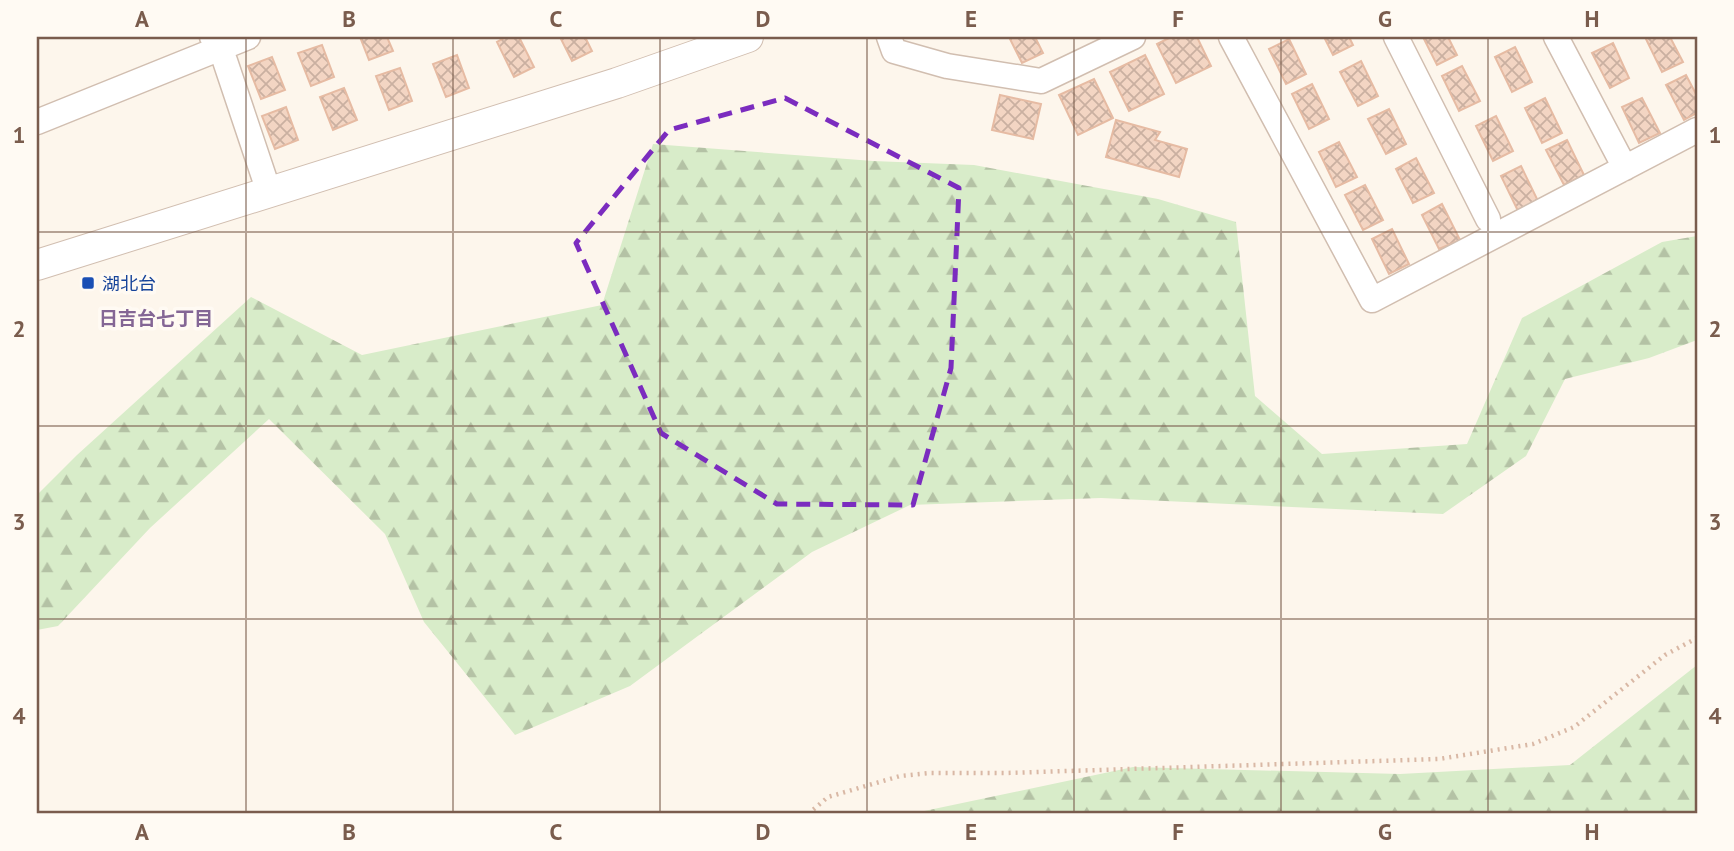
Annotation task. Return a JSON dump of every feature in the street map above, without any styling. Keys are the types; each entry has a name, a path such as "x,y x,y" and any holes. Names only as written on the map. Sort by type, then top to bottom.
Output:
{"street":[{"path":"37,122 216,41 248,37"},
{"path":"37,265 617,83 748,37"},
{"path":"889,37 894,51 947,66 1041,81 1133,37"},
{"path":"1231,37 1372,300 1697,130"},
{"path":"1396,37 1488,219"},
{"path":"1556,37 1625,168"},
{"path":"216,41 269,192"}],"path":[{"path":"808,814 828,797 900,776 930,773 1439,759 1533,744 1574,727 1665,655 1697,638"}],"highlighted area":[{"path":"785,98 959,188 951,368 913,505 777,504 661,433 576,243 669,130"}],"green space":[{"path":"653,144 873,161 974,165 1158,199 1236,222 1255,396 1322,454 1467,444 1522,318 1662,242 1697,236 1697,340 1649,358 1565,379 1526,456 1443,514 1101,498 910,505 812,552 630,686 515,735 424,622 385,534 269,419 150,528 58,626 37,630 37,495 77,455 251,297 362,355 602,305"},
{"path":"1697,665 1697,814 910,814 1133,767 1400,774 1570,765"}],"building":[{"path":"360,37 387,37 393,51 369,60"},
{"path":"506,37 519,37 534,67 514,77 497,42"},
{"path":"560,37 585,37 592,51 572,61"},
{"path":"1009,37 1035,37 1043,53 1022,63"},
{"path":"1171,37 1197,37 1211,66 1176,83 1157,44"},
{"path":"1324,37 1349,37 1353,45 1333,55"},
{"path":"1423,37 1448,37 1457,55 1437,65"},
{"path":"1645,37 1670,37 1683,62 1662,72"},
{"path":"1289,39 1306,74 1286,84 1269,49"},
{"path":"1613,43 1629,78 1610,88 1592,53"},
{"path":"322,45 334,77 311,86 298,53"},
{"path":"1515,47 1532,82 1512,92 1495,57"},
{"path":"457,55 469,88 446,97 433,64"},
{"path":"1145,55 1164,94 1129,111 1110,72"},
{"path":"272,57 285,90 261,99 248,66"},
{"path":"1361,61 1378,96 1358,106 1340,72"},
{"path":"1462,66 1480,101 1459,111 1442,76"},
{"path":"400,68 412,101 389,110 376,76"},
{"path":"1686,75 1697,96 1697,113 1684,120 1666,85"},
{"path":"1094,79 1113,118 1078,135 1059,95"},
{"path":"1312,84 1329,119 1309,129 1292,94"},
{"path":"344,88 357,120 333,130 320,97"},
{"path":"1000,95 1041,104 1033,139 992,130"},
{"path":"1545,98 1562,133 1542,143 1525,108"},
{"path":"1642,98 1660,133 1639,143 1622,107"},
{"path":"286,107 298,140 275,149 262,116"},
{"path":"1389,109 1406,144 1386,154 1368,119"},
{"path":"1496,116 1513,151 1493,161 1476,126"},
{"path":"1116,120 1160,132 1155,140 1187,149 1179,177 1106,157"},
{"path":"1567,140 1584,175 1564,185 1546,150"},
{"path":"1339,142 1357,177 1336,187 1319,152"},
{"path":"1416,158 1434,193 1413,203 1396,169"},
{"path":"1521,166 1538,201 1518,211 1501,176"},
{"path":"1365,185 1383,220 1363,230 1345,195"},
{"path":"1442,204 1460,240 1439,249 1422,215"},
{"path":"1392,229 1409,264 1389,274 1372,239"}],"place":[{"name":"湖北台","path":"88,283"}],"district":[{"name":"日吉台七丁目","path":"156,318"}]}
